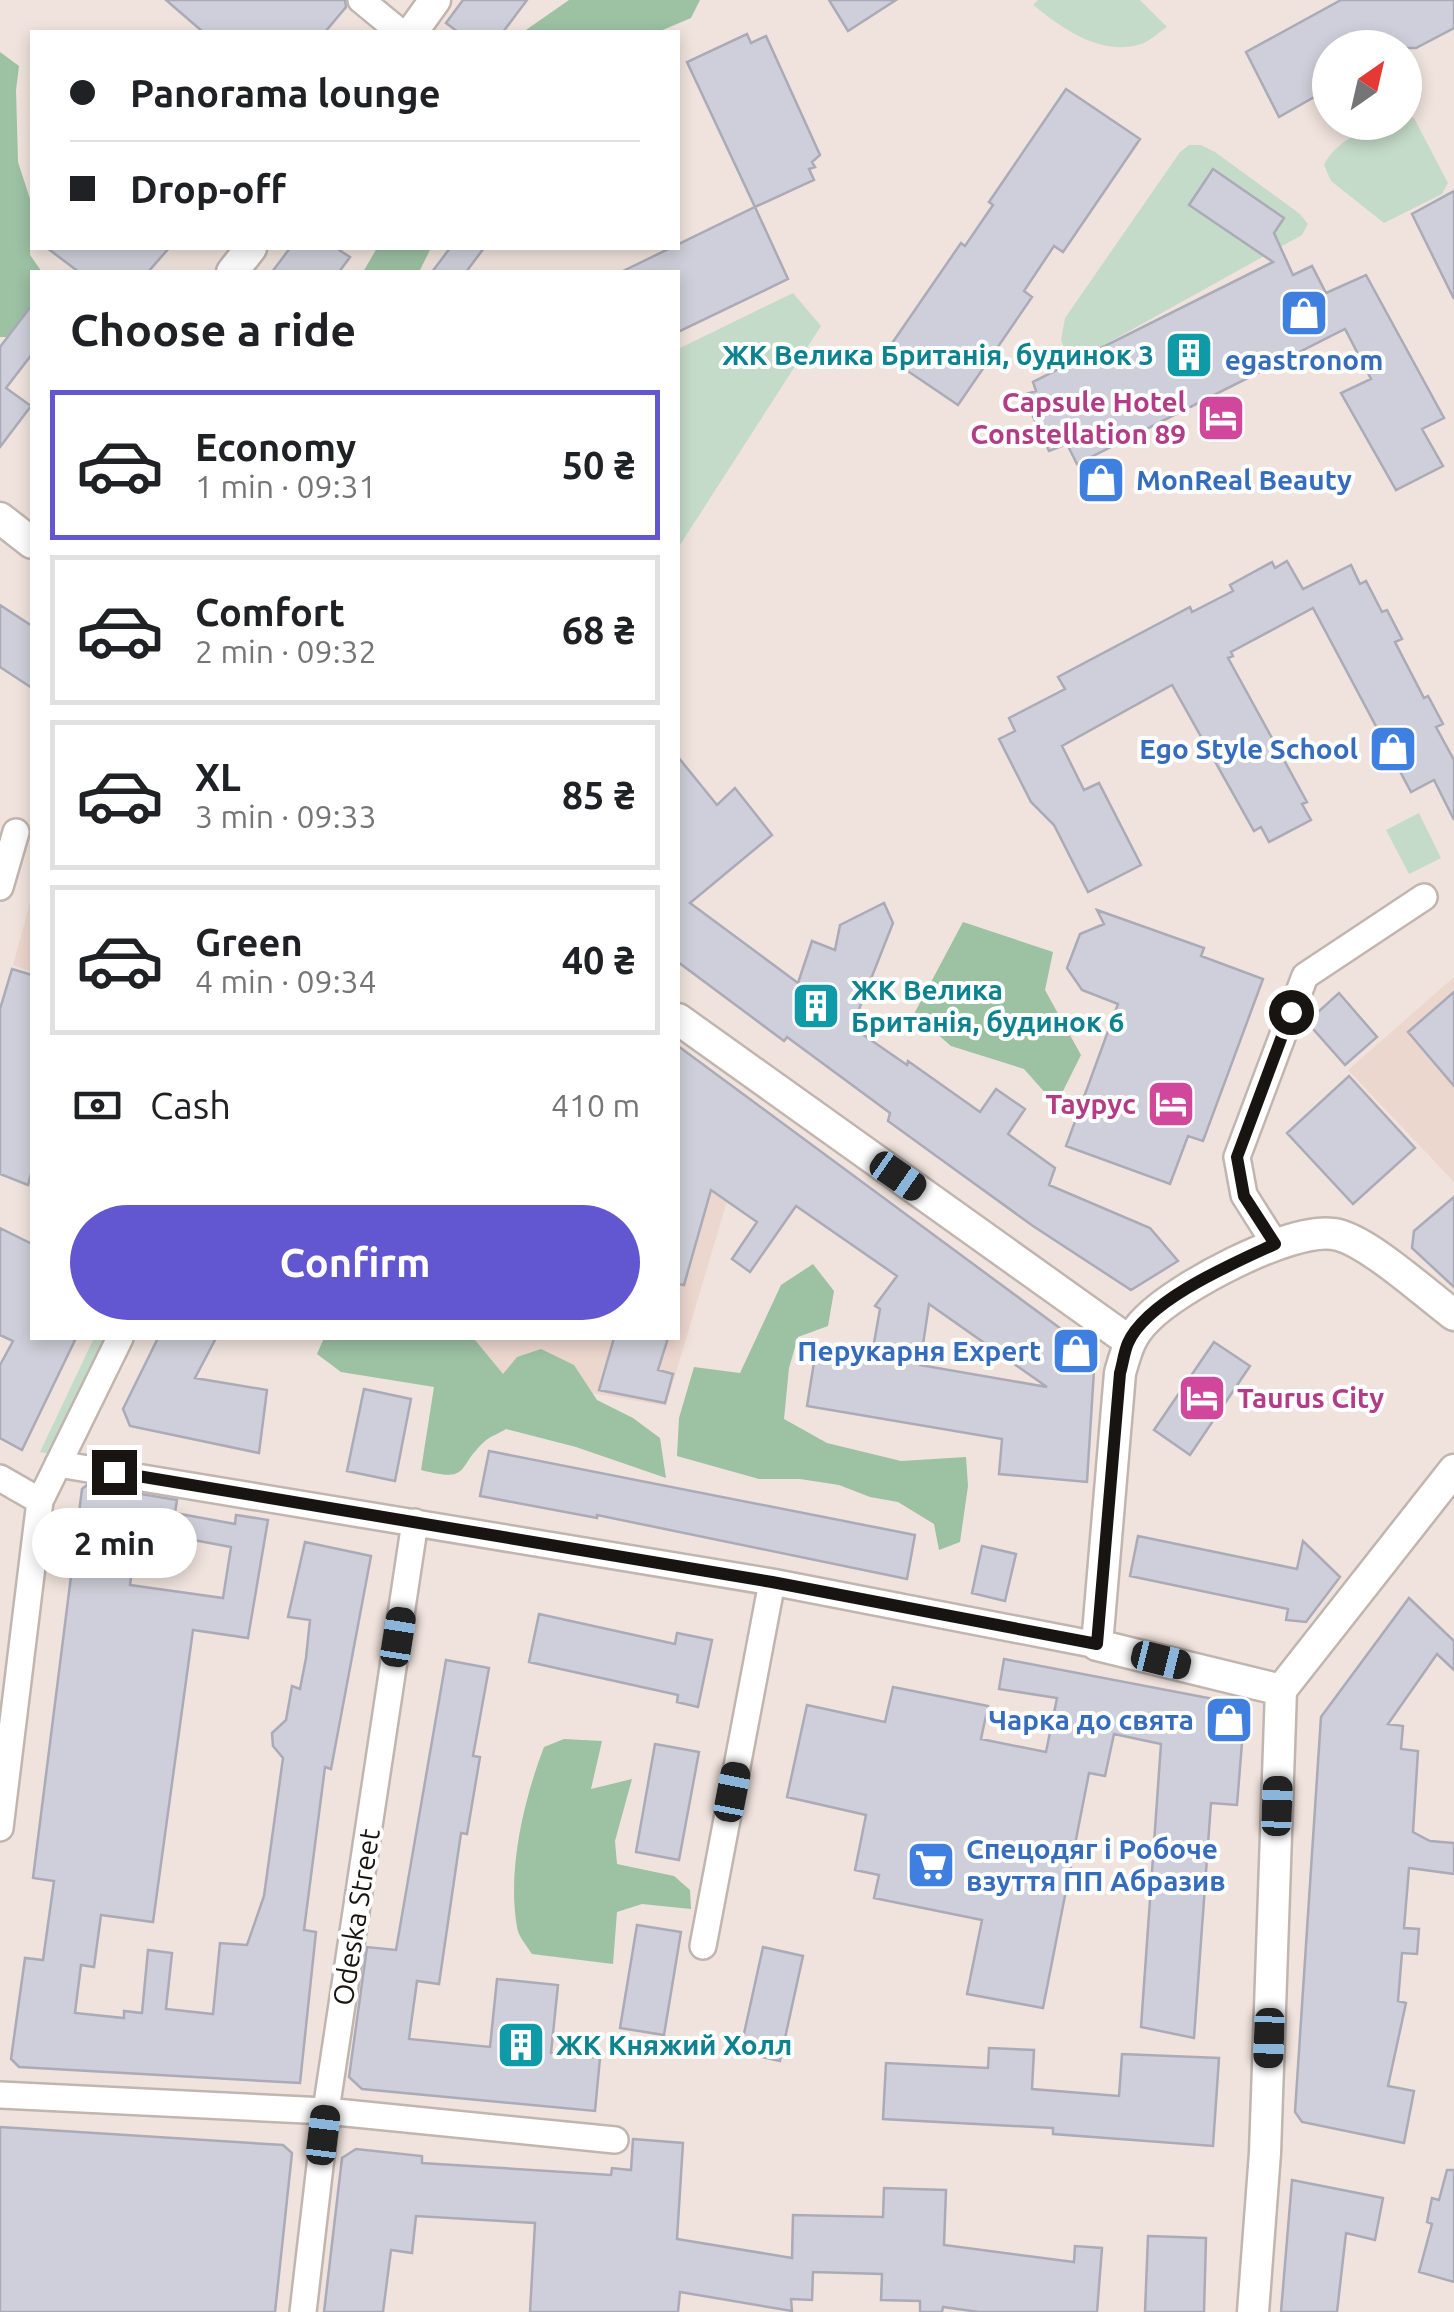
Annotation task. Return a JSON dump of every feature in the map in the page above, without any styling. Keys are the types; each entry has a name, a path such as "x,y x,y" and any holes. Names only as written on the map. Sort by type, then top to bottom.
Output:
{"street":[{"path":"361,0 398,30"},
{"path":"413,30 435,0"},
{"path":"234,270 249,250"},
{"path":"0,518 30,540"},
{"path":"0,888 16,832"},
{"path":"1275,1244 1244,1196 1237,1157 1305,976 1424,897"},
{"path":"680,1020 1129,1340"},
{"path":"1097,1644 1120,1373 1129,1340 1147,1318 1174,1297 1275,1244 1301,1236 1334,1234 1358,1242 1454,1316"},
{"path":"0,1828 40,1500 119,1340"},
{"path":"58,1464 772,1582 1097,1644 1281,1690"},
{"path":"1253,2312 1265,2153 1281,1690 1454,1470"},
{"path":"0,1478 40,1500"},
{"name":"Odeska Street","path":"303,2312 326,2110 415,1522"},
{"path":"703,1946 772,1582"},
{"path":"0,2094 326,2110 614,2140"}],"shaded area":[{"path":"30,902 30,971 13,965"},
{"path":"1454,977 1454,1182 1348,1070"},
{"path":"680,1047 756,1104 666,1406 395,1359 400,1340 680,1340"}],"green space":[{"path":"569,0 700,0 691,18 663,30 526,30"},
{"path":"1038,0 1140,0 1167,27 1141,44 1111,47 1069,31 1033,5"},
{"path":"0,52 19,66 18,162 30,199 30,255 41,270 30,270 30,308 10,337 0,337"},
{"path":"1422,133 1448,183 1442,194 1384,223 1331,181 1324,165 1348,140 1422,140"},
{"path":"1189,145 1201,145 1215,152 1300,214 1308,224 1302,235 1077,357 1065,350 1061,340 1065,318 1180,152"},
{"path":"376,250 430,250 420,270 364,270"},
{"path":"793,293 821,326 680,545 680,348"},
{"path":"1419,813 1441,858 1409,874 1386,830"},
{"path":"963,922 1053,952 1045,990 1081,1055 1056,1105 1024,1069 951,1046 914,1014"},
{"path":"813,1264 834,1291 828,1326 798,1337 789,1368 784,1419 827,1443 901,1461 966,1457 968,1486 960,1542 939,1550 934,1524 898,1502 839,1485 800,1479 759,1479 677,1456 679,1418 694,1367 740,1373 781,1285"},
{"path":"93,1340 112,1340 56,1455 40,1452"},
{"path":"323,1340 475,1340 503,1374 517,1357 541,1349 574,1365 597,1400 633,1418 660,1438 666,1478 576,1447 506,1429 485,1441 456,1474 421,1470 434,1387 341,1372 317,1354"},
{"path":"564,1739 602,1741 591,1789 632,1779 615,1841 617,1864 674,1876 690,1890 691,1909 642,1904 617,1912 613,1964 532,1954 518,1930 514,1882 524,1812 544,1747"}],"building":[{"path":"166,0 345,0 346,7 327,30 201,30"},
{"path":"463,0 527,0 504,30 455,30 446,23"},
{"path":"829,0 896,0 848,31"},
{"path":"1341,0 1454,0 1454,28 1422,45 1422,30 1312,30 1312,98 1279,117 1246,52"},
{"path":"747,34 751,43 766,36 820,155 812,162 815,167 809,169 814,180 755,207 687,62"},
{"path":"1066,89 1140,139 1063,252 1054,246 1024,291 1032,297 958,405 884,355 961,243 965,246 993,205 989,202"},
{"name":"ЖК Велика Британія, будинок 3","path":"1213,169 1284,218 1274,233 1293,275 1312,266 1326,293 1366,275 1444,418 1422,429 1443,466 1396,490 1341,393 1371,379 1345,329 1077,464 1067,444 1049,451 1023,395 1036,391 1033,382 1273,262 1189,205"},
{"path":"1454,191 1454,299 1412,214"},
{"path":"755,207 788,279 680,331 680,270 625,270 666,250 680,250 680,243"},
{"path":"50,250 167,250 150,270 76,270"},
{"path":"288,250 339,250 350,257 340,270 274,270"},
{"path":"448,250 482,250 468,270 434,270"},
{"path":"30,308 30,357 6,388 30,407 0,447 0,347"},
{"path":"1287,561 1303,589 1351,565 1360,584 1366,581 1382,612 1387,610 1402,639 1395,642 1424,698 1428,696 1443,724 1436,727 1454,760 1454,820 1434,780 1411,792 1313,608 1231,652 1233,656 1228,658 1307,802 1302,804 1311,820 1269,842 1261,827 1254,831 1172,685 1062,746 1084,790 1099,783 1141,865 1088,892 1054,825 1031,802 999,739 1015,731 1009,718 1065,689 1058,677 1190,607 1192,612 1233,591 1230,585 1272,562 1275,568"},
{"path":"0,605 30,625 30,687 0,667"},
{"path":"680,759 717,805 735,788 772,835 690,903 798,983 812,941 835,950 840,925 884,903 893,923 852,1027 980,1112 996,1089 1025,1109 1008,1134 1055,1168 1049,1185 1150,1228 1178,1261 1131,1290 1033,1226 888,1121 890,1113 787,1037 784,1041 680,963"},
{"path":"1097,910 1204,948 1201,956 1263,979 1203,1141 1188,1136 1170,1184 1066,1146 1118,1004 1082,990 1067,968 1080,934 1104,924"},
{"path":"12,969 30,974 28,1185 0,1174 0,1009"},
{"path":"1454,992 1454,1086 1408,1032"},
{"path":"1339,993 1377,1037 1345,1065 1307,1022"},
{"path":"680,1047 1095,1354 1087,1482 999,1474 1002,1439 807,1406 816,1350 871,1360 880,1309 875,1306 897,1276 796,1206 750,1272 732,1259 757,1222 711,1190 684,1285 680,1284","holes":["929,1304 1047,1387 920,1365"]},
{"path":"1349,1076 1415,1148 1353,1204 1287,1133"},
{"path":"1454,1197 1454,1287 1412,1248 1414,1231"},
{"path":"0,1228 30,1243 30,1340 75,1340 22,1450 0,1438 0,1365 13,1341 0,1335"},
{"path":"157,1340 215,1340 195,1378 267,1390 259,1453 130,1426 123,1409"},
{"path":"613,1340 667,1340 658,1370 673,1374 665,1403 599,1390"},
{"name":"Taurus City","path":"1214,1342 1250,1366 1190,1455 1154,1430"},
{"path":"364,1389 411,1399 395,1481 347,1471"},
{"path":"489,1451 915,1535 907,1579 597,1515 480,1496"},
{"path":"87,1485 177,1500 175,1513 235,1524 236,1515 268,1520 248,1638 193,1630 153,1922 101,1915 94,1967 81,1965 75,2013 124,2018 124,2011 142,2013 148,1950 172,1953 166,2009 213,2014 220,1943 247,1945 264,1896 283,1758 273,1746 272,1733 286,1720 292,1686 300,1689 306,1658 310,1620 288,1617 305,1542 371,1556 331,1769 325,1767 304,1930 316,1932 300,2083 19,2067 11,2059 25,1958 43,1960 54,1881 33,1878 82,1489","holes":["172,1536 231,1547 223,1598 130,1585 136,1541 170,1546"]},
{"path":"1138,1536 1297,1569 1303,1541 1340,1577 1306,1622 1286,1620 1288,1609 1130,1576"},
{"path":"982,1546 1016,1554 1005,1601 972,1593"},
{"path":"1409,1598 1454,1641 1454,1670 1437,1654 1388,1724 1403,1726 1401,1749 1418,1751 1413,1832 1430,1841 1454,1843 1454,1874 1409,1868 1404,1928 1419,1929 1417,1954 1402,1953 1398,2001 1406,2003 1388,2086 1414,2091 1404,2143 1302,2122 1295,2112 1321,1717"},
{"path":"539,1614 675,1644 677,1633 712,1640 698,1707 677,1702 678,1695 529,1662"},
{"path":"1004,1659 1245,1705 1237,1805 1211,1803 1194,2038 1141,2027 1161,1744 1114,1734 1105,1776 1089,1773 1043,2008 967,1994 982,1920 874,1898 879,1875 855,1870 866,1815 787,1797 807,1705 885,1722 893,1687 988,1706 981,1739 1046,1752 1057,1698 999,1689"},
{"path":"446,1660 489,1668 473,1756 480,1757 467,1834 461,1833 439,1984 417,1981 409,2039 490,2047 497,1979 558,1985 551,2053 600,2058 595,2111 362,2089 349,2077 367,1947 396,1950"},
{"path":"655,1744 699,1752 679,1860 636,1852"},
{"path":"637,1925 681,1932 664,2035 620,2028"},
{"path":"763,1947 803,1956 780,2061 740,2052"},
{"path":"989,2048 1034,2050 1032,2089 1119,2096 1122,2054 1219,2058 1213,2146 1053,2134 1053,2128 883,2119 886,2063 988,2068"},
{"path":"0,2127 283,2145 292,2153 275,2312 0,2312"},
{"path":"633,2139 683,2143 677,2239 792,2258 793,2215 883,2217 884,2188 946,2190 944,2245 1074,2262 1075,2246 1102,2248 1097,2312 979,2312 943,2307 942,2312 920,2312 920,2301 881,2300 882,2274 813,2272 812,2300 791,2299 792,2311 680,2292 678,2312 530,2312 535,2223 416,2216 412,2253 391,2250 383,2312 324,2312 342,2158 356,2149 422,2156 422,2163 611,2175 612,2168 631,2170"},
{"path":"1447,2170 1454,2170 1454,2282 1419,2272 1432,2224 1427,2222 1432,2198 1439,2200"},
{"path":"1292,2180 1383,2198 1375,2240 1346,2233 1337,2312 1281,2312"},
{"path":"1148,2236 1206,2238 1204,2312 1145,2312"}],"place":[{"name":"egastronom","path":"1304,313"},
{"name":"ЖК Велика Британія, будинок 3","path":"1189,355"},
{"name":"Capsule Hotel Constellation 89","path":"1221,418"},
{"name":"MonReal Beauty","path":"1101,480"},
{"name":"Ego Style School","path":"1393,749"},
{"name":"ЖК Велика Британія, будинок 6","path":"816,1006"},
{"name":"Таурус","path":"1171,1104"},
{"name":"Перукарня Expert","path":"1076,1351"},
{"name":"Taurus City","path":"1202,1398"},
{"name":"Чарка до свята","path":"1229,1720"},
{"name":"Спецодяг і Робоче взуття ПП Абразив","path":"931,1865"},
{"name":"ЖК Княжий Холл","path":"521,2045"}],"route":[{"path":"114,1472 772,1582 1097,1644 1120,1373 1129,1340 1147,1318 1174,1297 1275,1244 1244,1196 1237,1157 1291,1012"}]}
